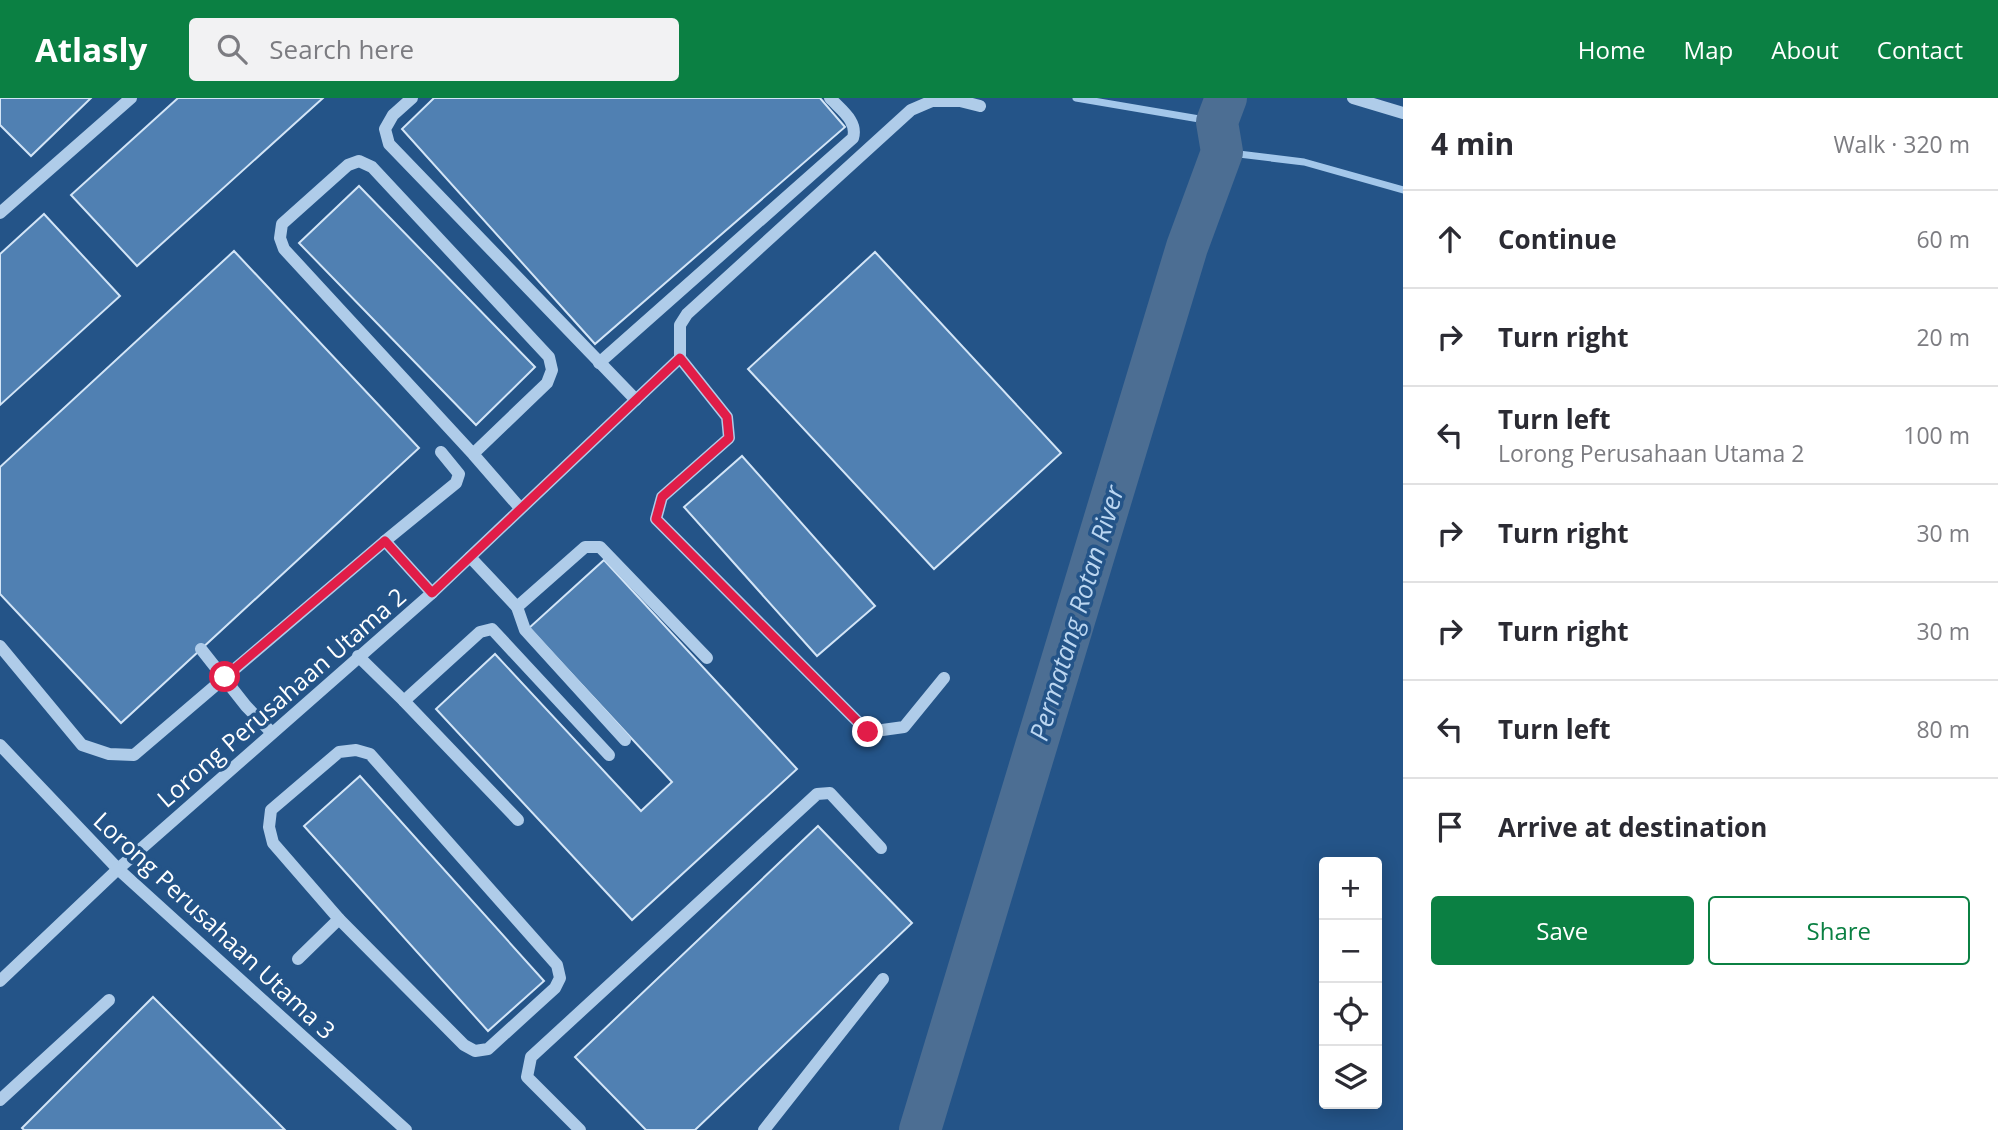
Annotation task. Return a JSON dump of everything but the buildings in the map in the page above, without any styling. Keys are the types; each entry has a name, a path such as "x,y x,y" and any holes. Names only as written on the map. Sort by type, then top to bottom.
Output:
{"street":[{"path":"0,213 131,98"},
{"path":"412,98 393,115 385,129 389,144 636,400"},
{"path":"599,363 853,138 853,122 830,98"},
{"path":"1353,98 1403,113"},
{"path":"944,678 904,727 868,732 656,519 662,497 729,438 727,417 680,358 680,325 687,314 911,110 932,101 980,106"},
{"path":"473,454 547,383 552,370 549,358 372,167 359,161 348,165 282,223 281,238 284,249 520,508"},
{"name":"Lorong Perusahaan Utama 2","path":"0,981 118,869 432,593 680,358"},
{"path":"0,646 82,745 109,754 134,755 456,483 459,474 441,452"},
{"path":"385,541 432,593"},
{"path":"517,607 584,547 600,547 707,658"},
{"path":"470,557 517,607 525,630 625,740"},
{"path":"404,702 480,632 492,629 609,755"},
{"path":"201,649 246,706 272,733"},
{"path":"358,656 518,820"},
{"name":"Lorong Perusahaan Utama 3","path":"0,745 118,869 406,1130"},
{"path":"356,750 370,754 379,764 557,965 560,978 555,988 488,1049 475,1051 464,1045 340,919 273,843 269,828 271,810 340,752 356,750"},
{"path":"580,1130 527,1077 531,1057 817,794 830,793 881,848"},
{"path":"298,959 340,919"},
{"path":"764,1130 883,979"},
{"path":"0,1100 109,1000"}],"waterway":[{"path":"1076,98 1217,122"},
{"name":"Permatang Rotan River","path":"920,1130 1187,247 1222,152 1217,122 1226,98"},
{"path":"1222,152 1304,162 1403,190"}],"route":[{"path":"225,677 385,541 432,593 680,358 727,417 729,438 662,497 656,519 868,732"}]}
